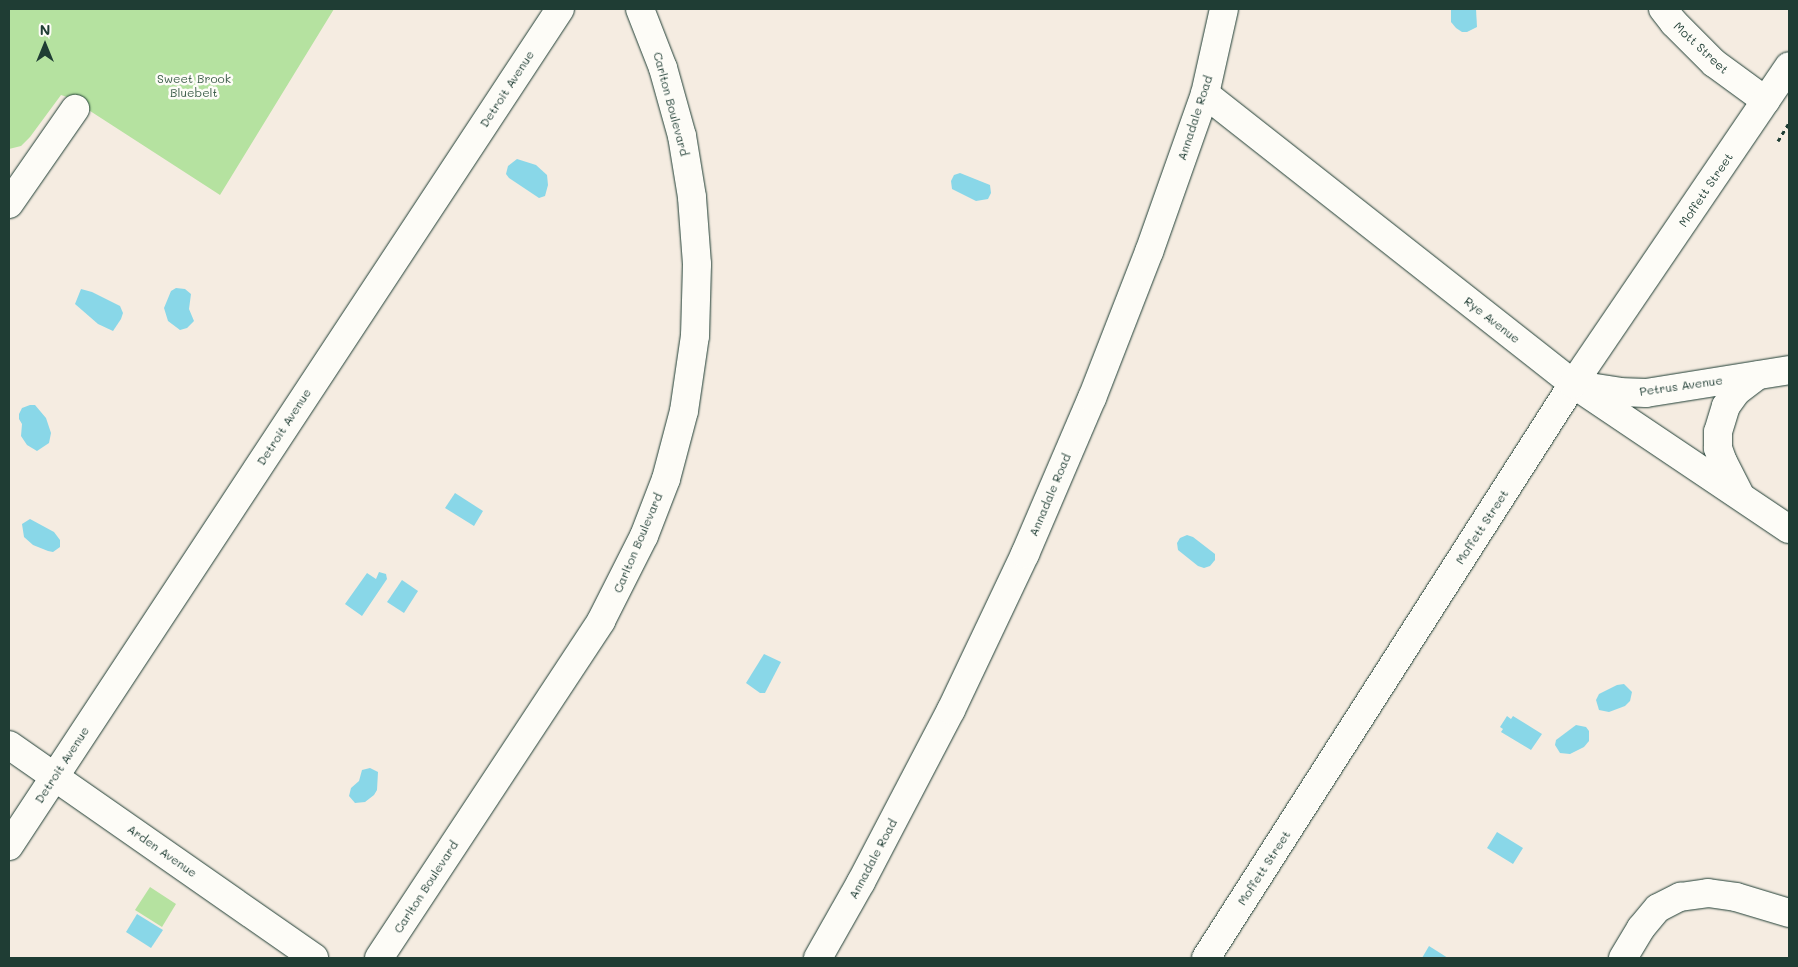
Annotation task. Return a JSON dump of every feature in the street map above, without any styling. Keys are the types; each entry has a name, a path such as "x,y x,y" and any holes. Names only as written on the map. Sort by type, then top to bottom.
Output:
{"street":[{"name":"Detroit Avenue","path":"9,846 560,9"},
{"name":"Carlton Boulevard","path":"379,958 601,622 617,594 644,536 666,479 684,411 695,336 697,264 692,197 682,136 663,68 640,9"},
{"name":"Annadale Road","path":"818,958 861,882 951,710 1025,554 1092,398 1131,298 1205,94 1224,9"},
{"name":"Mott Street","path":"1663,9 1674,23 1714,63 1766,101"},
{"name":"Moffett Street","path":"1206,958 1573,384 1789,66"},
{"name":"Rye Avenue","path":"1205,94 1573,384 1789,529"},
{"path":"9,204 74,109"},
{"name":"Petrus Avenue","path":"1573,384 1619,392 1646,393 1789,370"},
{"path":"1742,498 1723,462 1718,448 1718,432 1726,406 1737,391 1758,375"},
{"name":"Arden Avenue","path":"9,745 314,958"},
{"path":"1623,958 1641,928 1658,908 1680,897 1708,893 1736,897 1789,913"}],"path":[{"path":"1778,141 1789,123"}],"green space":[{"name":"Sweet Brook Bluebelt","path":"9,9 334,9 220,195 70,98 61,95 30,137 21,146 9,149"},
{"path":"150,887 176,904 162,927 135,910"}],"water":[{"path":"1451,9 1476,9 1477,27 1467,32 1462,32 1456,28 1451,22"},
{"path":"517,159 536,165 547,175 548,185 545,196 539,198 509,178 506,174 508,166"},
{"path":"960,173 990,185 991,193 988,199 976,201 952,189 951,181 954,175"},
{"path":"176,288 185,289 191,294 189,309 194,321 187,328 180,330 168,321 164,308 171,291"},
{"path":"81,289 92,292 120,306 123,313 113,331 98,324 75,304"},
{"path":"35,405 46,418 51,433 49,443 37,451 27,445 21,436 22,424 19,414 22,408"},
{"path":"455,493 483,511 474,526 445,508"},
{"path":"30,519 54,532 60,540 60,547 53,552 48,551 33,545 24,537 22,524"},
{"path":"1187,535 1193,537 1215,554 1215,560 1210,566 1204,568 1198,566 1178,550 1177,543 1180,538"},
{"path":"379,572 386,574 387,579 362,616 345,604 367,573 376,579"},
{"path":"402,580 418,591 404,613 387,602"},
{"path":"764,654 781,662 765,693 760,693 746,683"},
{"path":"1624,684 1632,692 1630,701 1625,706 1609,712 1599,710 1596,700 1599,694 1617,685"},
{"path":"1507,716 1511,719 1513,716 1542,734 1531,750 1501,732 1503,729 1500,727"},
{"path":"1576,725 1586,727 1589,731 1589,741 1584,747 1570,754 1560,753 1555,745 1556,740"},
{"path":"370,768 378,772 377,790 365,802 355,803 349,796 351,788 359,781 362,770"},
{"path":"1497,832 1523,848 1513,864 1487,848"},
{"path":"137,914 163,930 151,948 126,932"},
{"path":"1429,946 1448,958 1422,958"}]}
